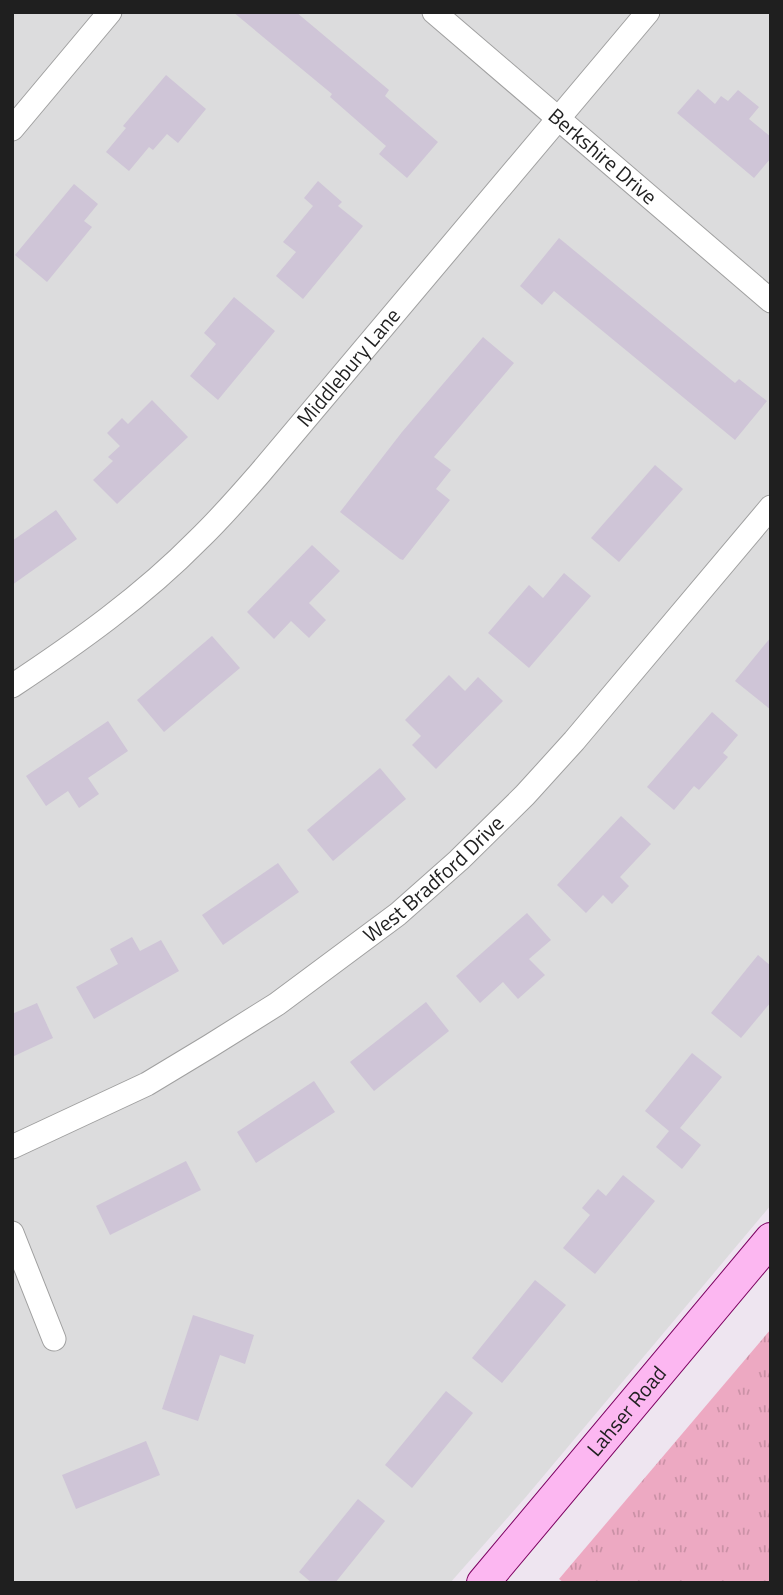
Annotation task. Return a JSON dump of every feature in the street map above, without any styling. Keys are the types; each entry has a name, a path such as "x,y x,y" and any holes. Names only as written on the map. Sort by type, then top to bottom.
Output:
{"street":[{"path":"12,129 110,12"},
{"name":"Berkshire Drive","path":"434,12 771,301"},
{"name":"Middlebury Lane","path":"12,686 73,644 135,596 197,542 261,473 648,12"},
{"name":"West Bradford Drive","path":"12,1147 147,1084 210,1046 277,1004 398,914 467,852 534,786 771,507"},
{"path":"12,1233 54,1339"},
{"name":"Lahser Road","path":"483,1583 771,1239"}],"shaded area":[{"path":"12,12 771,12 771,1205 525,1498 450,1583 12,1583"}],"green space":[{"path":"771,1329 771,1583 564,1583 559,1579"}],"building":[{"path":"233,12 296,12 389,90 385,96 438,142 407,178 379,154 386,146 330,97 332,94"},
{"path":"166,75 206,109 178,143 167,134 153,150 149,147 129,171 106,152 126,128 123,126"},
{"path":"698,89 715,104 721,96 728,101 738,90 759,107 749,119 771,137 771,158 754,178 677,113"},
{"path":"318,181 342,202 338,206 363,226 303,299 276,276 296,252 283,242 313,206 304,198"},
{"path":"74,184 98,204 84,221 92,227 47,282 15,255"},
{"path":"559,238 735,383 739,379 767,401 735,440 554,291 542,305 520,286"},
{"path":"234,297 275,331 218,400 190,376 216,344 204,333"},
{"path":"483,337 514,363 434,457 451,470 436,489 450,500 403,560 400,559 340,512 402,432"},
{"path":"152,400 188,437 117,504 93,480 113,461 108,457 120,446 107,433 122,418 128,424"},
{"path":"655,465 683,489 619,562 591,538"},
{"path":"56,510 77,539 12,585 12,541"},
{"path":"312,545 340,571 309,603 326,620 309,638 291,621 274,639 247,612"},
{"path":"564,573 591,596 529,668 488,633 529,585 543,598"},
{"path":"212,636 240,668 164,732 137,700"},
{"path":"771,637 771,710 735,681"},
{"path":"449,675 465,691 478,677 503,701 436,769 412,745 421,736 405,720"},
{"path":"712,712 738,735 723,753 728,757 699,790 694,786 674,810 647,787"},
{"path":"108,721 128,751 88,778 99,794 79,808 68,791 46,806 26,776"},
{"path":"380,768 406,799 333,861 307,830"},
{"path":"621,816 651,844 620,877 629,886 612,904 603,895 586,913 557,885"},
{"path":"278,863 299,892 223,945 202,915"},
{"path":"527,913 551,940 529,959 545,975 518,999 503,982 480,1003 456,976"},
{"path":"132,937 140,951 161,940 179,971 94,1019 76,987 118,964 110,949"},
{"path":"758,955 771,966 771,1002 741,1038 711,1013"},
{"path":"426,1002 449,1031 374,1091 350,1062"},
{"path":"37,1003 53,1038 12,1057 12,1014"},
{"path":"692,1053 722,1077 680,1128 701,1145 682,1169 656,1147 669,1131 645,1111"},
{"path":"314,1081 335,1112 256,1163 237,1132"},
{"path":"186,1161 201,1190 110,1235 96,1206"},
{"path":"623,1175 655,1201 595,1274 563,1248 590,1215 582,1208 598,1189 606,1196"},
{"path":"535,1280 566,1305 502,1383 472,1358"},
{"path":"193,1315 254,1335 245,1364 220,1355 198,1421 162,1409"},
{"path":"446,1391 473,1413 412,1488 385,1465"},
{"path":"146,1441 160,1475 76,1509 62,1475"},
{"path":"358,1499 385,1521 335,1583 312,1583 299,1572"}]}
